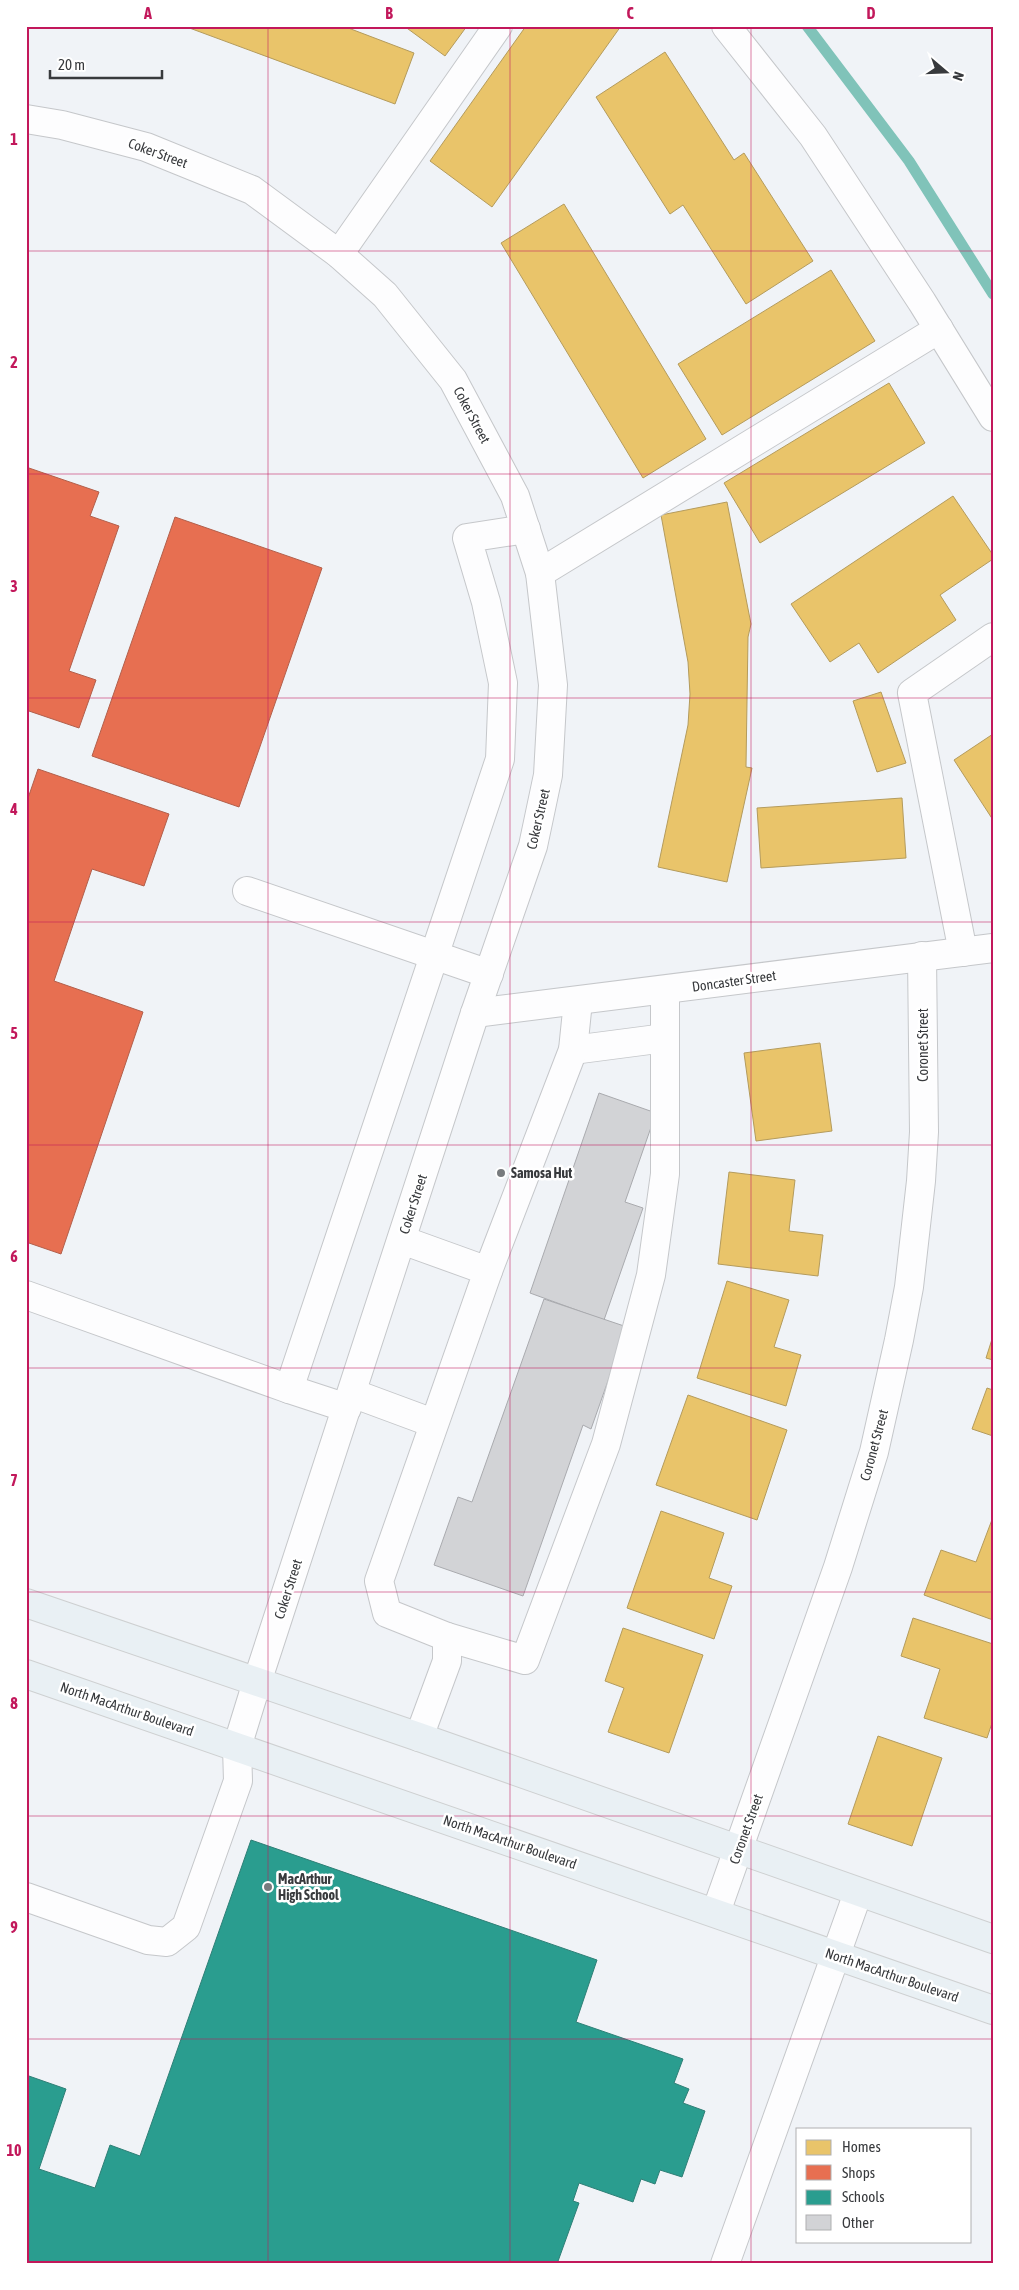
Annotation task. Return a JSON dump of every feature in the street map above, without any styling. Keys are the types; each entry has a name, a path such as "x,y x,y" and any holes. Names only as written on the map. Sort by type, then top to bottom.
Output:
{"main road":[{"path":"26,1603 419,1737 993,1939"},
{"name":"North MacArthur Boulevard","path":"26,1674 716,1912 993,2010"}],"street":[{"path":"340,254 498,26"},
{"path":"726,26 813,136 993,417"},
{"name":"Coker Street","path":"26,119 62,124 146,147 252,190 340,254 385,295 453,380 516,496 540,573 553,685 548,775 533,846 475,1013 257,1682 237,1747 238,1781 214,1853 186,1927 167,1942 148,1940 26,1896"},
{"path":"540,573 939,330"},
{"path":"289,1389 500,760 503,683 486,602 467,538 526,529"},
{"path":"963,952 912,693 993,637"},
{"path":"247,891 489,974"},
{"name":"Doncaster Street","path":"475,1013 993,948"},
{"name":"Coronet Street","path":"716,1912 838,1567 874,1452 900,1340 910,1277 921,1181 924,1132 922,956"},
{"path":"578,1001 573,1050 488,1271 379,1581 387,1613 447,1637 525,1660 606,1444 651,1275 664,1174 665,990"},
{"path":"573,1050 665,1038"},
{"path":"402,1240 488,1271"},
{"path":"26,1295 289,1389 350,1401 433,1423"},
{"path":"419,1737 447,1661 447,1637"},
{"path":"725,2264 858,1893"}],"building: Homes":[{"path":"184,26 343,26 414,53 395,104"},
{"path":"404,26 467,26 445,56"},
{"path":"526,26 621,26 492,207 430,161"},
{"path":"665,52 734,160 744,153 813,261 746,304 683,205 670,214 596,97"},
{"path":"564,204 706,439 643,478 501,243"},
{"path":"831,270 875,341 722,435 678,364"},
{"path":"889,383 925,443 760,543 724,483"},
{"path":"953,496 993,555 993,559 940,595 956,620 878,673 859,643 830,662 791,604"},
{"path":"727,502 751,624 748,637 746,767 752,768 727,882 658,867 688,725 690,694 688,662 661,515"},
{"path":"881,692 906,763 877,772 853,701"},
{"path":"993,734 993,820 954,760"},
{"path":"902,798 906,858 761,868 757,808"},
{"path":"820,1043 832,1131 756,1141 744,1053"},
{"path":"729,1172 795,1180 789,1231 823,1235 818,1276 718,1264"},
{"path":"727,1281 789,1300 774,1347 801,1355 786,1406 697,1378"},
{"path":"993,1336 993,1360 986,1358"},
{"path":"987,1388 993,1390 993,1436 972,1429"},
{"path":"688,1395 787,1430 757,1520 656,1485"},
{"path":"661,1511 724,1533 709,1578 732,1586 714,1639 627,1608"},
{"path":"993,1517 993,1620 924,1595 941,1550 976,1562"},
{"path":"913,1618 993,1644 993,1720 987,1738 924,1718 940,1669 901,1656"},
{"path":"623,1628 703,1655 669,1753 608,1732 624,1688 605,1681"},
{"path":"878,1736 942,1758 912,1846 848,1824"}],"building: Shops":[{"path":"26,467 99,492 90,516 119,526 69,671 96,680 79,728 26,710"},
{"path":"175,517 322,568 239,807 92,756"},
{"path":"38,769 169,814 144,886 92,869 54,981 143,1012 61,1254 26,1242 26,804"}],"building: Schools":[{"path":"251,1840 597,1960 576,2022 683,2059 674,2083 689,2089 683,2103 705,2111 682,2177 660,2170 655,2184 641,2179 633,2202 579,2183 573,2201 579,2203 557,2264 26,2264 26,2075 66,2089 39,2169 95,2188 110,2145 140,2156"}],"building: Other":[{"path":"599,1093 656,1113 625,1202 643,1208 604,1320 530,1293"},
{"path":"544,1299 627,1327 591,1429 583,1425 523,1596 434,1565 458,1497 472,1502"}],"waterway":[{"path":"807,26 909,161 993,294"}],"place":[{"name":"Samosa Hut","path":"501,1173"},
{"name":"MacArthur High School","path":"268,1887"}]}
